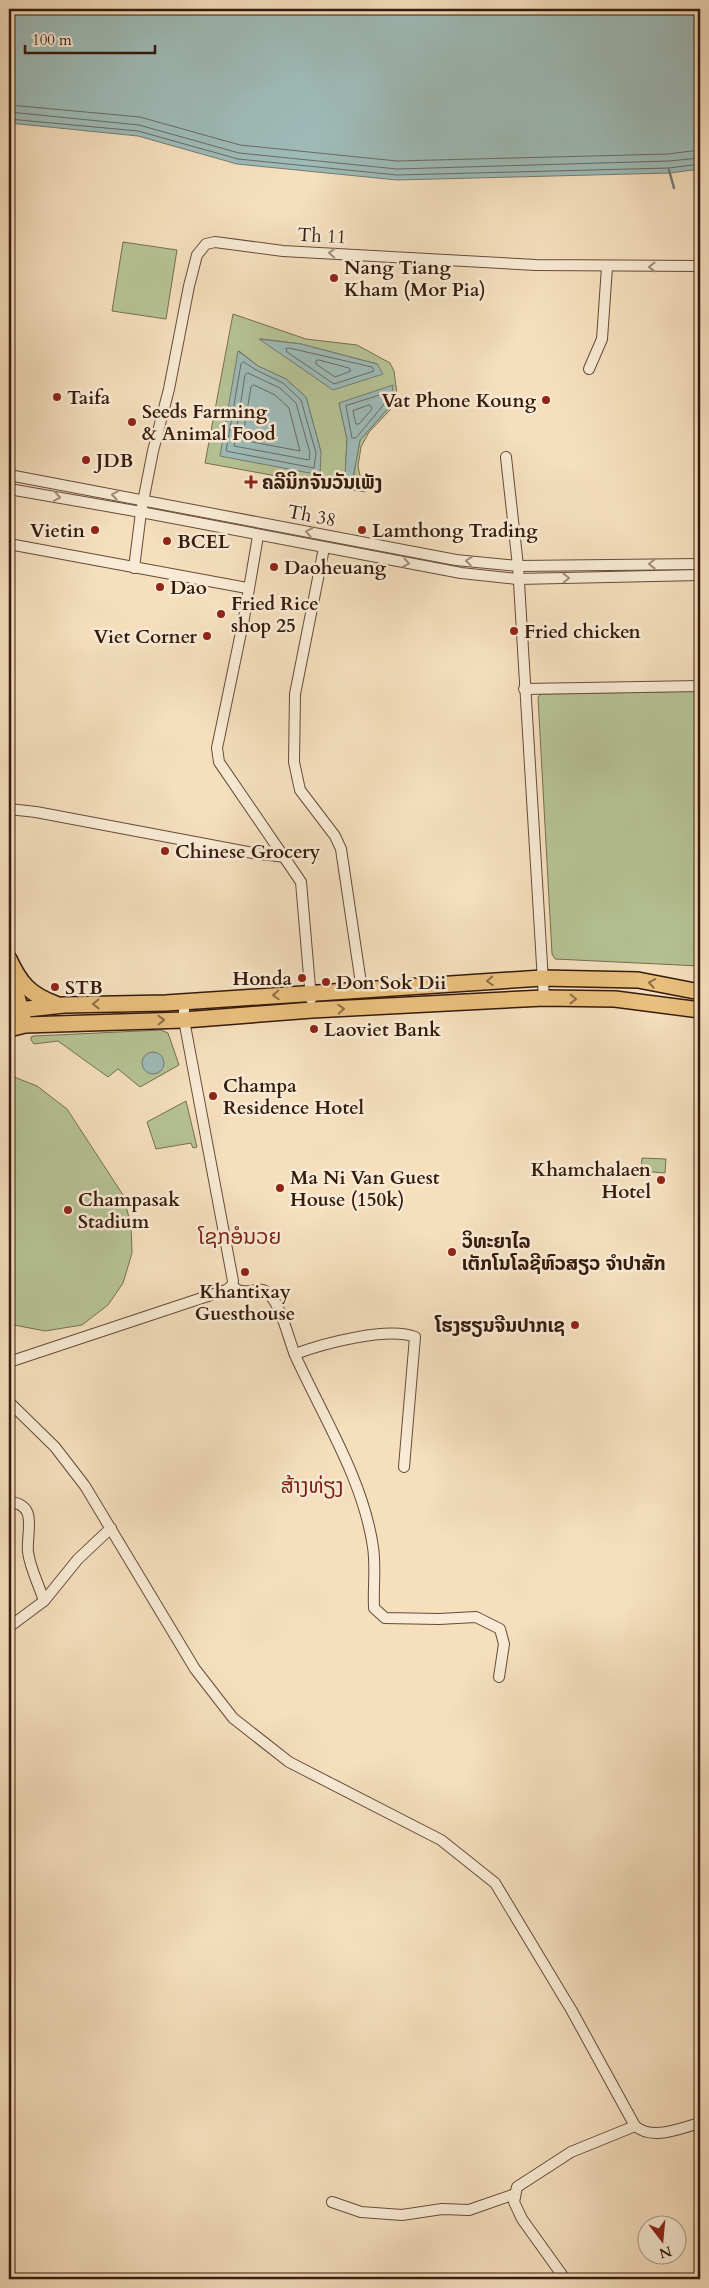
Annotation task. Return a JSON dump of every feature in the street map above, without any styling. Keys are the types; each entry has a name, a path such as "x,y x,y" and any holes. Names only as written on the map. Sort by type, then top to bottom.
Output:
{"highway":[{"path":"9,959 18,980 42,999 60,1005"},
{"path":"9,966 15,1010 25,1025"},
{"path":"15,1010 60,1005 184,1001 542,978 638,980 700,992"},
{"path":"9,1028 25,1025 184,1020 312,1010 544,998 615,1000 700,1010"}],"street":[{"name":"Th 11","path":"134,568 141,512 189,286 197,255 206,244 215,242 283,251 607,267 700,266"},
{"path":"589,369 602,339 607,267"},
{"path":"506,457 518,566 517,579 544,998"},
{"name":"Th 38","path":"9,475 456,560 518,566 700,564"},
{"name":"Th 38","path":"9,489 141,512 258,536 461,573 517,579 700,575"},
{"path":"258,536 244,618 217,748 219,762 301,882 304,893 312,1010"},
{"path":"9,544 248,588"},
{"path":"324,548 295,694 294,762 300,790 335,836 341,849 362,990"},
{"path":"524,689 700,686"},
{"path":"9,809 36,812 253,853 285,857"},
{"path":"9,1362 226,1290 232,1286 233,1281 184,1020 184,1001"},
{"path":"232,1286 242,1291 261,1290 268,1294 276,1306 295,1354 362,1499 373,1549 374,1608 385,1618 439,1619 476,1617 500,1629 504,1644 499,1678"},
{"path":"295,1354 324,1344 374,1335 415,1337 404,1467"},
{"path":"9,1402 55,1447 85,1486 195,1669 233,1718 289,1762 441,1840 495,1883 572,2011 635,2126 640,2130 660,2133 700,2123"},
{"path":"9,1502 16,1502 25,1509 30,1518 28,1552 44,1601"},
{"path":"9,1626 44,1601 78,1559 111,1528"},
{"path":"565,2279 522,2219 514,2202 517,2187 571,2152 635,2126"},
{"path":"332,2202 361,2212 402,2215 442,2209 469,2210 515,2194"}],"green space":[{"path":"123,242 177,250 166,319 112,311"},
{"path":"233,314 306,339 357,345 390,363 394,371 397,394 390,410 369,432 361,447 358,466 362,485 366,487 365,492 205,463","holes":["261,339 301,344 377,364","239,351 258,366 286,379 306,397 321,452","339,403 391,405 360,440 353,478 345,477 347,439"]},
{"path":"700,691 700,966 555,959 552,954 538,697 541,694"},
{"path":"161,1030 168,1033 179,1065 140,1087 118,1069 108,1077 58,1041 34,1044 31,1040 31,1037 34,1036"},
{"name":"Champasak Stadium","path":"9,1075 37,1086 67,1109 123,1195 131,1225 132,1253 123,1283 108,1305 82,1325 45,1331 9,1324"},
{"path":"186,1101 197,1147 193,1148 191,1143 156,1149 147,1122"},
{"path":"642,1158 666,1159 665,1173 641,1171"}],"water":[{"path":"9,9 700,9 700,169 670,173 397,180 237,164 138,136 9,123"},
{"path":"259,339 301,344 377,364 383,374 333,390"},
{"path":"238,351 258,366 286,379 306,397 321,452 320,475 220,456"},
{"path":"393,385 391,405 360,440 353,478 345,477 347,439 339,403"},
{"path":"153,1052 161,1055 164,1063 161,1071 153,1074 145,1071 142,1063 145,1055"}],"waterway":[{"path":"669,170 674,188"},
{"path":"695,291 700,301"}],"place":[{"name":"Nang Tiang Kham (Mor Pia)","path":"334,278"},
{"name":"Taifa","path":"57,397"},
{"name":"Vat Phone Koung","path":"546,400"},
{"name":"Seeds Farming & Animal Food","path":"132,422"},
{"name":"JDB","path":"86,460"},
{"name":"ຄລີນິກຈັນວັນເພັງ","path":"251,482"},
{"name":"Vietin","path":"95,530"},
{"name":"Lamthong Trading","path":"362,530"},
{"name":"BCEL","path":"167,541"},
{"name":"Daoheuang","path":"274,567"},
{"name":"Dao","path":"160,587"},
{"name":"Fried Rice shop 25","path":"221,614"},
{"name":"Fried chicken","path":"514,631"},
{"name":"Viet Corner","path":"207,636"},
{"name":"Chinese Grocery","path":"165,851"},
{"name":"Honda","path":"302,978"},
{"name":"Don Sok Dii","path":"326,982"},
{"name":"STB","path":"55,987"},
{"name":"Laoviet Bank","path":"314,1029"},
{"name":"Champa Residence Hotel","path":"213,1096"},
{"name":"Khamchalaen Hotel","path":"661,1180"},
{"name":"Ma Ni Van Guest House (150k)","path":"280,1188"},
{"name":"Champasak Stadium","path":"68,1210"},
{"name":"ວິທະຍາໄລ ເຕັກໂນໂລຊີຫົວສຽວ ຈຳປາສັກ","path":"452,1252"},
{"name":"Khantixay Guesthouse","path":"245,1272"},
{"name":"ໂຮງຮຽນຈີນປາກເຊ","path":"575,1325"}],"district":[{"name":"ໂຊກອໍນວຍ","path":"240,1237"},
{"name":"ສ້າງທ່ຽງ","path":"312,1486"}]}
